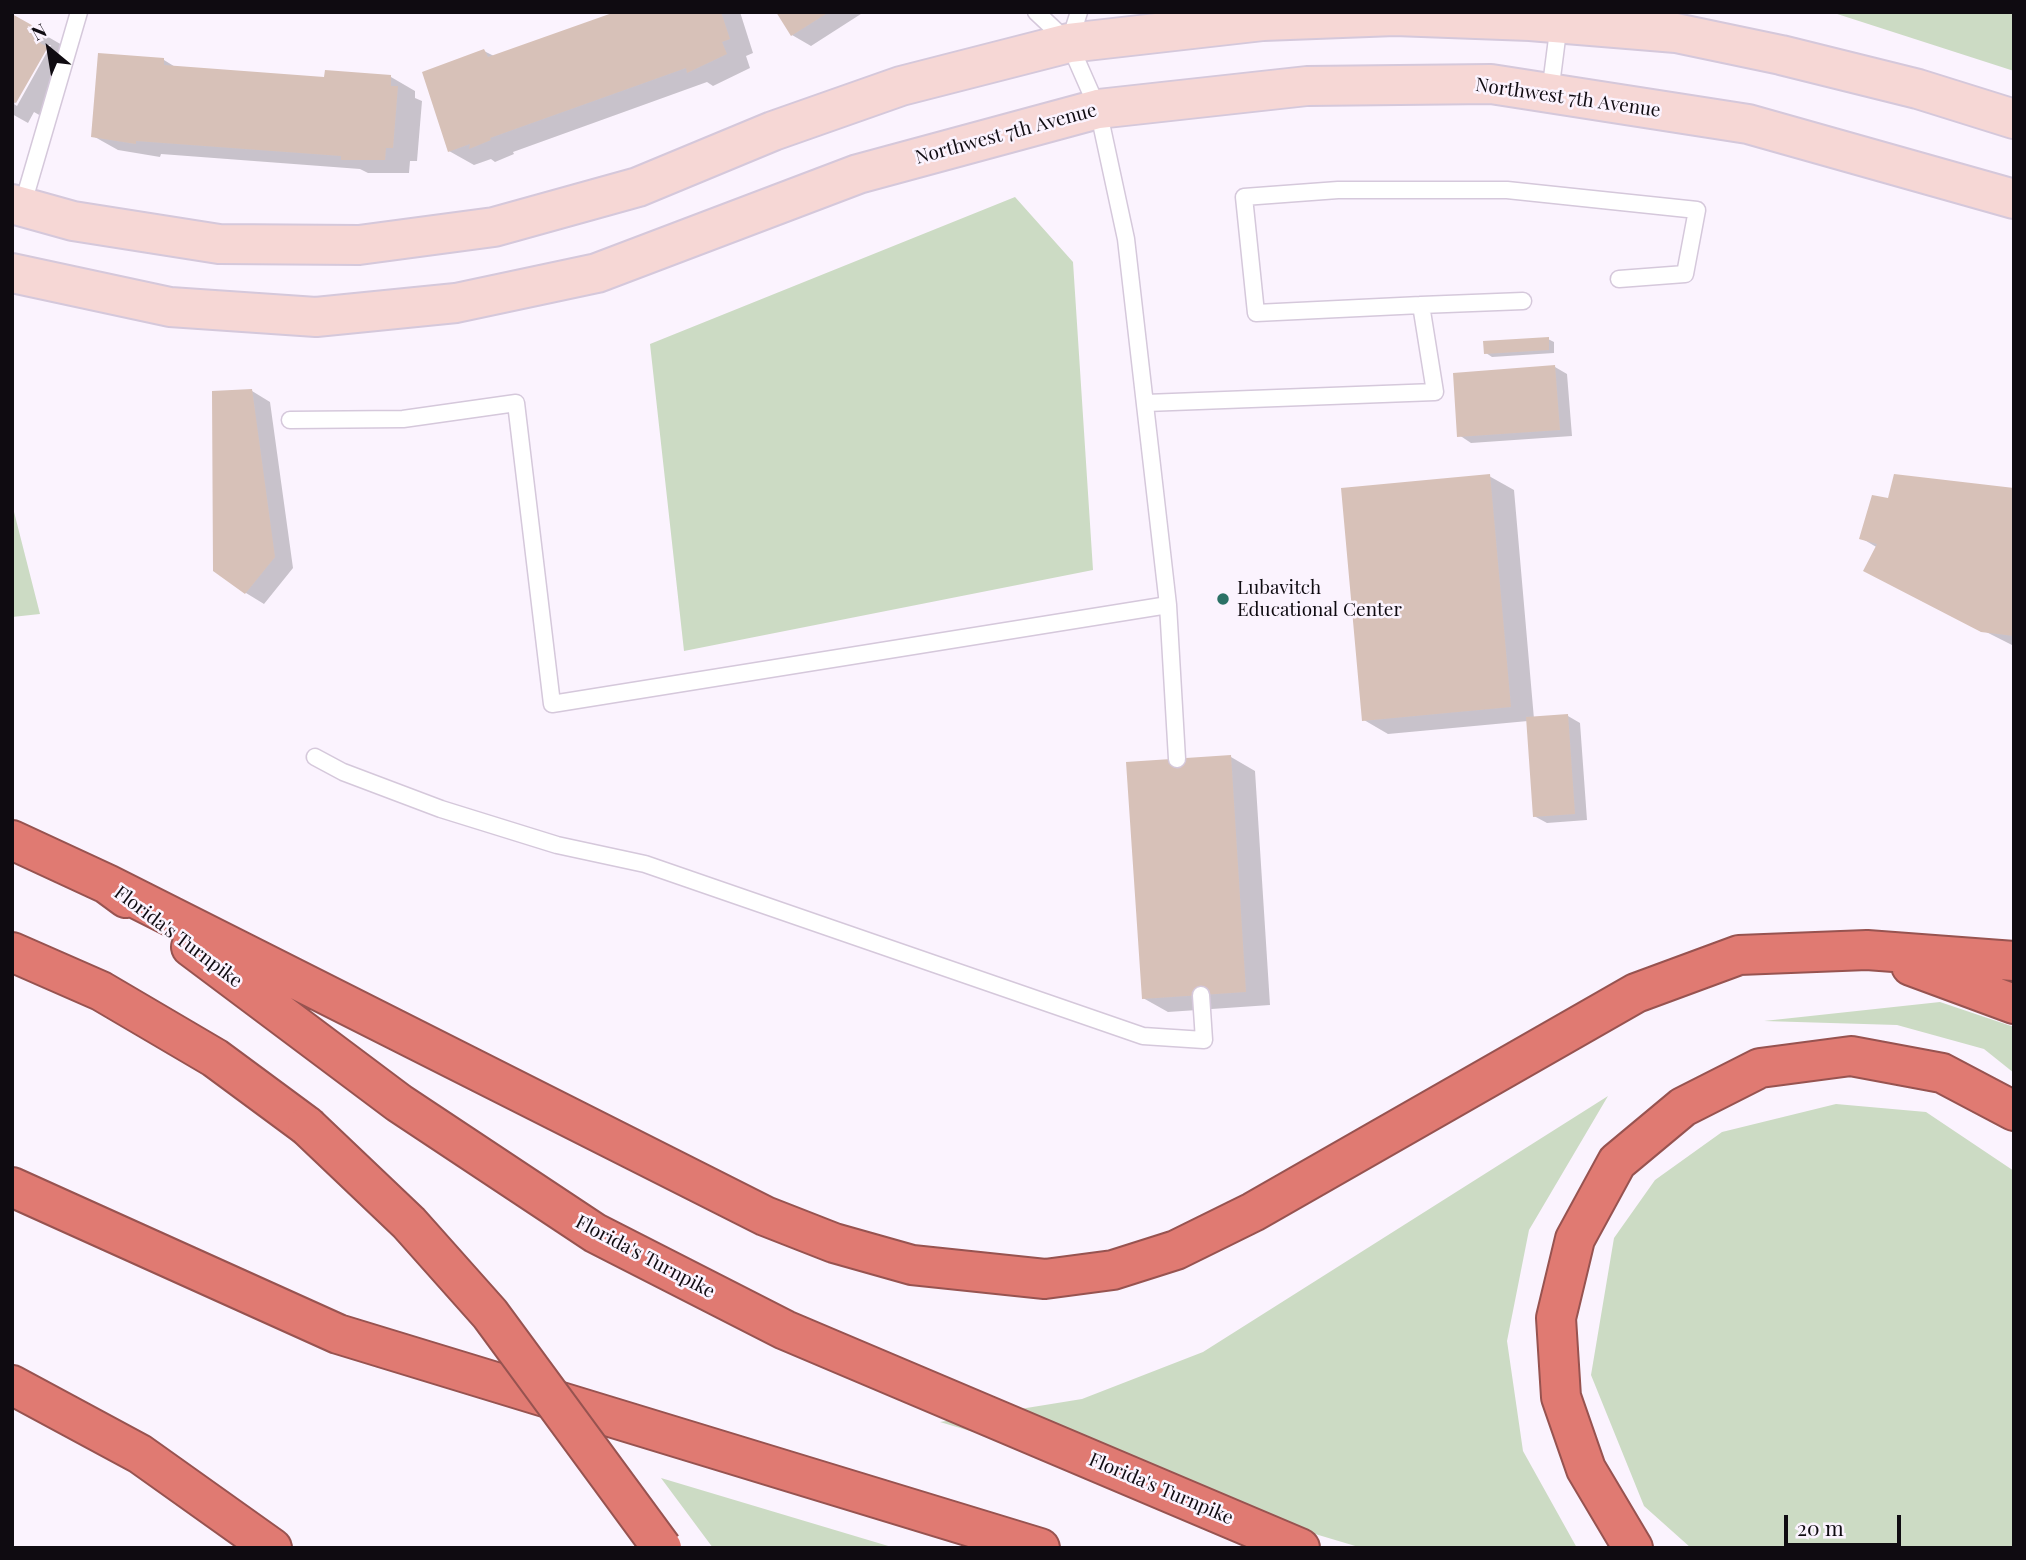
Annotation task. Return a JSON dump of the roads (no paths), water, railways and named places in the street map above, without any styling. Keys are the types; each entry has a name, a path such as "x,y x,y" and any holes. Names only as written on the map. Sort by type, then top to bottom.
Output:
{"highway":[{"name":"Florida's Turnpike","path":"12,840 107,884 399,1103 595,1233 785,1330 1300,1548"},
{"path":"107,884 765,1216 834,1243 912,1265 1045,1279 1113,1270 1175,1251 1253,1212 1636,993 1739,955 1867,950 2014,961"},
{"path":"1867,950 2014,1003"},
{"path":"12,952 101,991 204,1051 307,1126 408,1223 490,1314 662,1548"},
{"path":"1633,1548 1586,1469 1561,1397 1556,1318 1575,1239 1617,1162 1684,1107 1760,1068 1851,1056 1942,1073 2014,1111"},
{"path":"12,1187 338,1334 1040,1548"},
{"path":"12,1385 140,1454 272,1548"}],"street":[{"path":"17,206 73,221 219,244 359,245 494,227 638,187 773,131 1074,28 1395,16 1559,18 1676,33 1781,55 1918,89 2014,119"},
{"name":"Northwest 7th Avenue","path":"12,273 170,307 316,317 456,303 597,273 858,174 1098,108 1307,86 1491,84 1748,124 2014,199"}],"lane":[{"path":"17,206 79,12"},
{"path":"1036,12 1074,28 1098,108 1126,239 1168,605 1177,759"},
{"path":"1550,93 1559,18"},
{"path":"1523,300 1256,313 1244,197 1338,190 1507,190 1697,210 1685,274 1619,279"},
{"path":"1146,404 1435,393 1421,305"},
{"path":"290,420 403,419 516,403 552,704 1168,605"},
{"path":"315,757 342,772 441,809 556,845 645,864 1143,1036 1204,1040 1201,995"}],"place":[{"name":"Lubavitch Educational Center","path":"1223,599"}]}
